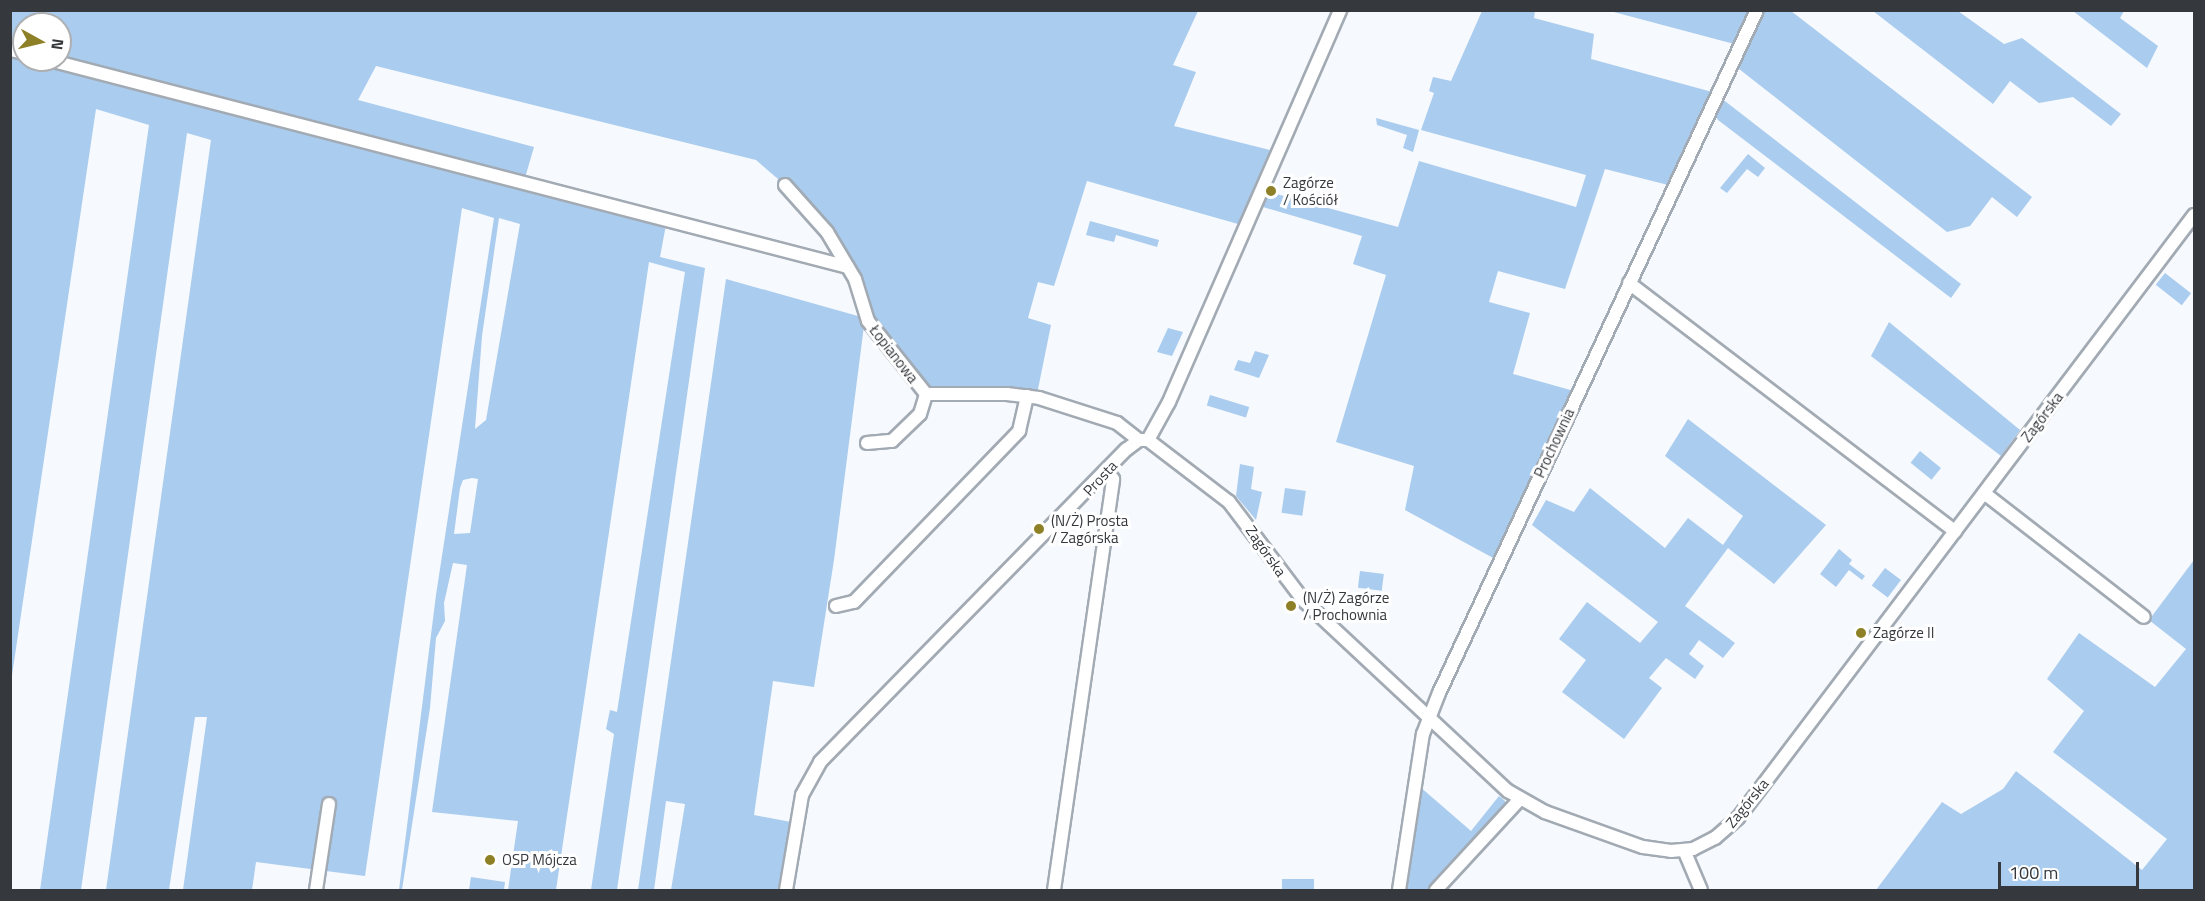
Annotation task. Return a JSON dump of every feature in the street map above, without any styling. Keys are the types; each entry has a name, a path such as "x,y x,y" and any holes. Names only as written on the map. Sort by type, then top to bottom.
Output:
{"street":[{"name":"Prosta","path":"786,891 802,795 820,762 1107,471 1143,440 1169,402 1340,10"},
{"name":"Prochownia","path":"1399,891 1423,734 1429,718 1629,283 1758,10"},
{"path":"72,66 848,267"},
{"name":"Łopianowa","path":"785,185 827,232 848,267 868,321 926,394 1027,396 1117,423 1143,440"},
{"name":"Zagórska","path":"1143,440 1229,502 1304,601 1520,799 1643,847 1684,850 1715,838 1738,818 2194,215"},
{"path":"1629,283 1955,531"},
{"path":"867,443 892,441 920,414 926,394"},
{"path":"836,606 854,602 1019,431 1027,396"},
{"path":"1054,891 1113,479 1107,471"},
{"path":"1984,493 2144,617"},
{"path":"1436,891 1520,799"},
{"path":"316,891 329,804"},
{"path":"1684,850 1701,891"}],"shaded area":[{"path":"10,11 1198,11 1173,65 1196,72 1174,126 1270,150 1238,224 1087,181 1054,286 1038,282 1028,318 1051,325 1037,394 1008,388 930,387 923,385 870,316 861,281 785,185 756,160 376,66 358,100 534,147 525,178 668,214 660,257 705,268 617,890 591,890 614,734 606,729 610,710 617,712 685,272 649,262 556,890 508,890 518,821 432,812 467,565 453,563 444,603 445,621 436,638 430,708 402,890 399,890 436,595 494,218 462,208 365,876 256,862 252,890 183,890 207,717 195,717 169,890 106,890 211,140 187,133 81,890 40,890 149,125 96,109 11,682","holes":["499,218 520,224 486,420 475,429 482,336","478,479 470,533 454,534 460,488 463,480"]},
{"path":"1482,11 1535,11 1534,18 1594,34 1591,59 1716,93 1672,186 1605,169 1565,289 1498,271 1489,302 1530,313 1513,374 1574,391 1495,559 1405,510 1414,466 1336,442 1386,275 1353,264 1362,236 1263,207 1269,192 1398,227 1419,161 1576,207 1586,175 1421,130 1434,93 1429,91 1433,77 1451,81"},
{"path":"1610,11 1755,11 1738,45"},
{"path":"1757,11 1791,11 2032,197 2017,217 1992,197 1970,226 1947,232 1734,65"},
{"path":"1873,11 1958,11 2004,44 2022,38 2121,114 2111,126 2073,97 2039,103 2010,81 1993,104"},
{"path":"2073,11 2124,11 2120,18 2158,46 2147,68"},
{"path":"1721,98 1961,284 1951,298 1718,120 1714,113"},
{"path":"1376,118 1419,130 1413,152 1403,148 1407,135 1377,125"},
{"path":"1748,154 1765,168 1758,177 1747,169 1727,193 1720,188"},
{"path":"1090,221 1159,240 1157,247 1116,235 1114,242 1086,235"},
{"path":"2165,273 2191,293 2182,305 2156,285"},
{"path":"726,279 865,318 834,560 814,687 773,681 754,815 791,822 780,890 671,890 685,804 666,801 654,890 638,890"},
{"path":"1889,322 2020,430 2001,456 1871,356"},
{"path":"1168,328 1183,332 1172,356 1157,352"},
{"path":"1255,351 1269,355 1259,378 1234,370 1238,360 1250,363"},
{"path":"1210,395 1249,407 1246,418 1207,406"},
{"path":"1688,419 1826,525 1774,584 1728,548 1685,606 1735,643 1723,658 1699,640 1689,654 1704,666 1695,679 1666,658 1649,678 1662,688 1624,739 1562,692 1586,660 1559,639 1587,602 1640,643 1658,622 1532,525 1546,500 1574,512 1590,488 1665,548 1688,518 1723,545 1743,516 1665,456"},
{"path":"1920,451 1941,468 1932,480 1911,463"},
{"path":"1240,464 1254,467 1251,489 1262,492 1256,520 1236,496"},
{"path":"1285,488 1306,491 1302,516 1282,513"},
{"path":"1839,549 1852,560 1849,564 1865,576 1862,580 1849,570 1836,587 1820,574"},
{"path":"2194,560 2194,890 1876,890 1942,802 1961,814 2003,789 2016,771 2142,870 2167,839 2053,752 2084,711 2047,679 2079,633 2155,687 2186,649 2149,620"},
{"path":"1885,568 1901,580 1888,598 1872,586"},
{"path":"1360,571 1384,574 1382,591 1358,588"},
{"path":"1419,786 1471,831 1499,796 1505,801 1505,807 1430,890 1402,890"},
{"path":"471,877 505,882 504,890 469,890"},
{"path":"1282,879 1314,879 1314,890 1282,890"}],"place":[{"name":"Zagórze / Kościół","path":"1271,191"},
{"name":"(N/Ż) Prosta / Zagórska","path":"1039,529"},
{"name":"(N/Ż) Zagórze / Prochownia","path":"1291,606"},
{"name":"Zagórze II","path":"1861,633"},
{"name":"OSP Mójcza","path":"490,860"}]}
